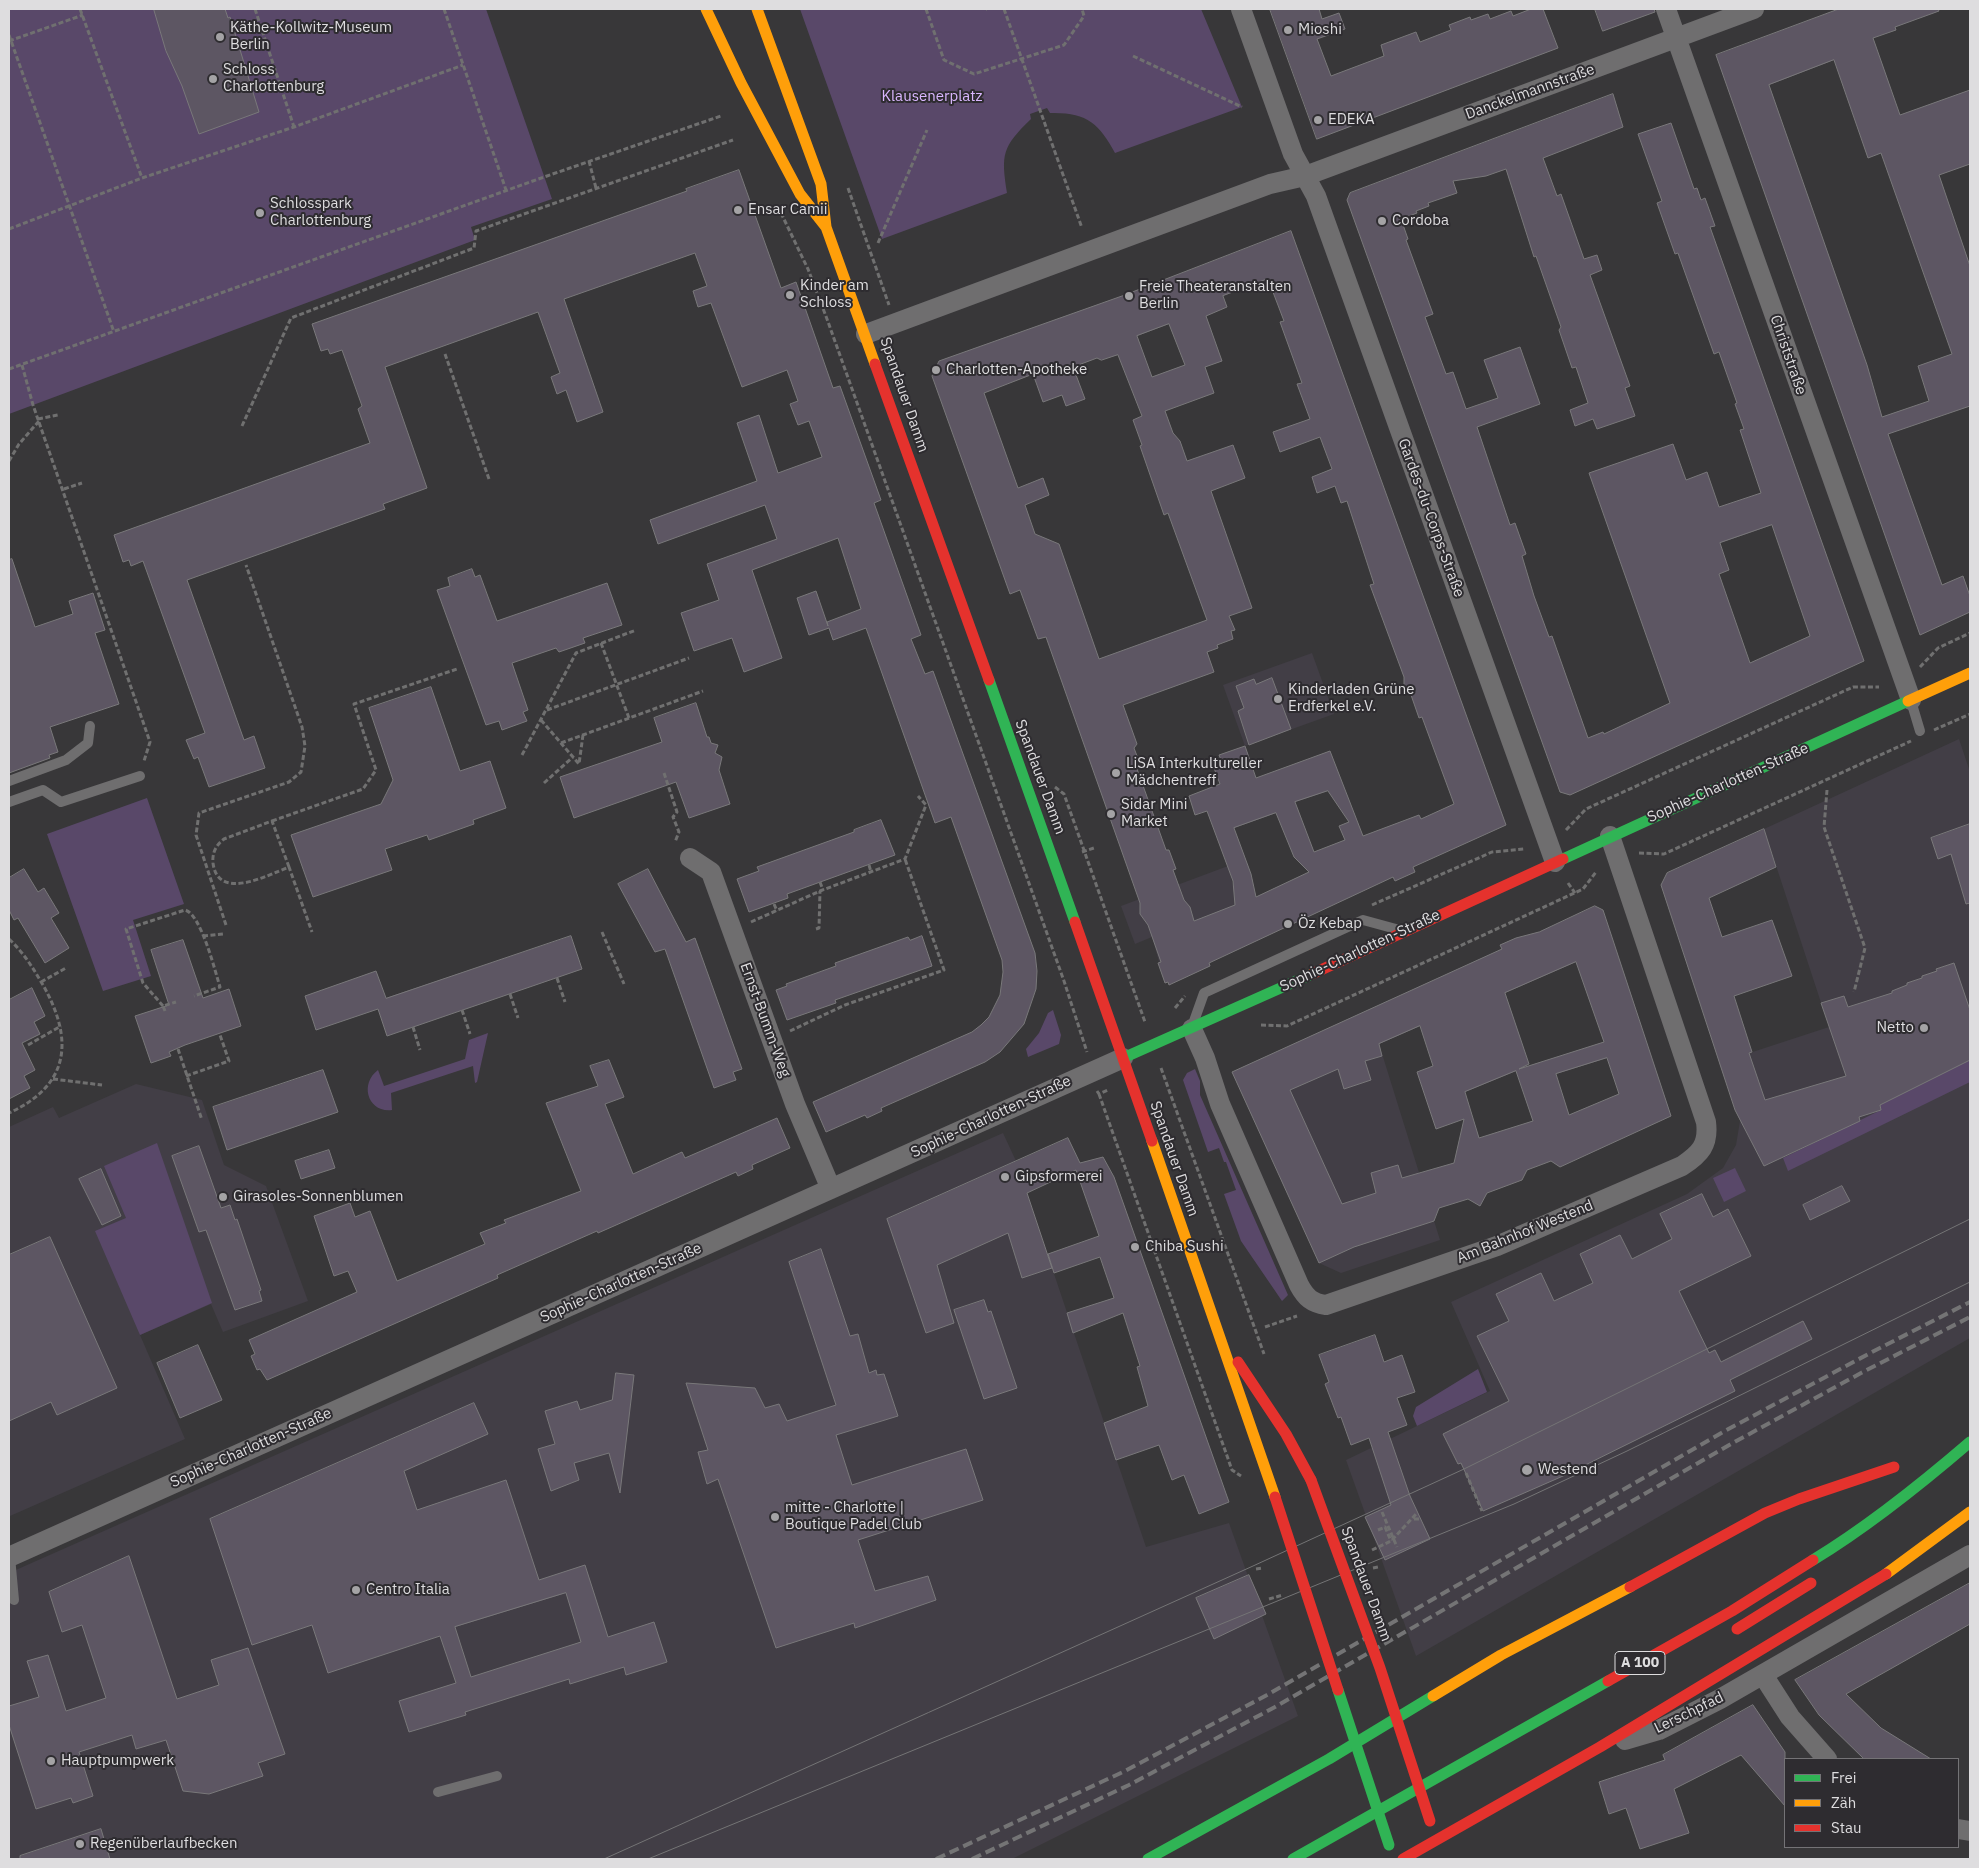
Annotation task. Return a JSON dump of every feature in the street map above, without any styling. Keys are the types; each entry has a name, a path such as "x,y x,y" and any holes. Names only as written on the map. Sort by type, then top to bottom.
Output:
{"main road":[{"name":"Spandauer Damm","path":"706,9 741,83 800,194 826,226"},
{"name":"Spandauer Damm","path":"757,9 821,184 826,226 1123,1058 1221,1339 1357,1742 1393,1859"},
{"name":"Sophie-Charlotten-Straße","path":"1123,1058 1192,1029 1610,836 1970,673"},
{"name":"Spandauer Damm","path":"1221,1339 1277,1418 1299,1454 1311,1480 1397,1718 1438,1846"},
{"name":"A 100","path":"1293,1859 1740,1606 1840,1544 1928,1478 1970,1442"},
{"path":"1148,1859 1319,1764 1501,1655 1765,1513 1799,1499 1894,1467"},
{"path":"1600,1747 1898,1567 1970,1512"},
{"path":"1723,1637 1775,1607 1820,1576"},
{"name":"Lerschpfad","path":"1403,1859 1438,1846 1600,1747"},
{"path":"1414,1811 1431,1801"},
{"path":"1371,1835 1397,1821"}],"street":[{"path":"866,334 1270,184 1305,176 1294,154 1241,9"},
{"name":"Christstraße","path":"1666,9 1911,700"},
{"name":"Danckelmannstraße","path":"1305,176 1754,9"},
{"name":"Gardes-du-Corps-Straße","path":"1305,176 1319,204 1555,862"},
{"name":"Am Bahnhof Westend","path":"1192,1029 1205,1058 1220,1104 1299,1285 1306,1296 1315,1304 1326,1305 1497,1246 1682,1166 1698,1155 1706,1143 1706,1122 1610,836"},
{"name":"Ernst-Bumm-Weg","path":"690,858 711,872 794,1104 831,1189"},
{"name":"Sophie-Charlotten-Straße","path":"9,1557 1123,1058"},
{"name":"Lerschpfad","path":"1600,1747 1659,1730 1763,1675 1970,1555"},
{"path":"1763,1675 1790,1716 1826,1758"}],"lane":[{"path":"1911,700 1925,732"},
{"path":"9,781 68,758 88,743 90,726"},
{"path":"9,802 43,790 61,802 140,776"},
{"path":"1192,1029 1204,993 1274,960 1363,920 1404,931"},
{"path":"9,1557 14,1600"},
{"path":"438,1792 497,1776"}],"path":[{"path":"80,9 142,178"},
{"path":"255,9 294,127"},
{"path":"444,9 506,190"},
{"path":"926,9 944,60 974,74 1064,45 1084,16 1082,9"},
{"path":"1004,9 1082,228"},
{"path":"10,41 83,15"},
{"path":"233,32 260,23"},
{"path":"9,35 114,332"},
{"path":"1133,56 1242,107"},
{"path":"9,229 69,204 294,127 463,65"},
{"path":"9,369 506,190 720,116"},
{"path":"878,243 927,130"},
{"path":"242,426 291,318 474,248 476,231 733,140"},
{"path":"588,161 596,188"},
{"path":"778,208 808,269 827,319 1078,1024"},
{"path":"445,354 489,479"},
{"path":"22,364 39,420 150,742 140,776"},
{"path":"9,461 39,420 58,414"},
{"path":"64,489 82,483"},
{"path":"226,925 196,835 199,813 289,782 301,772 305,746 302,727 246,565"},
{"path":"522,755 576,653 636,630"},
{"path":"1914,674 1938,648 1970,633"},
{"path":"601,643 629,718"},
{"path":"546,710 689,658"},
{"path":"289,868 240,884 228,882 216,872 213,856 221,842 272,821 363,789 376,770 354,704 457,669"},
{"path":"1561,834 1586,809 1656,776 1853,687 1884,687"},
{"path":"561,743 703,691"},
{"path":"1925,732 1970,714"},
{"path":"541,720 579,764 583,735"},
{"path":"1634,852 1664,854 1913,740"},
{"path":"544,783 573,757"},
{"path":"664,773 677,812 673,816 678,832 675,842"},
{"path":"1827,790 1824,827 1865,948 1854,992"},
{"path":"1064,794 1135,993"},
{"path":"782,1034 845,1005 944,970 905,859 926,805 918,796"},
{"path":"272,821 312,932"},
{"path":"1083,851 1094,848"},
{"path":"744,926 821,891 905,859"},
{"path":"869,865 871,872"},
{"path":"1254,1025 1287,1026 1428,962 1583,889 1599,868"},
{"path":"816,929 819,928 820,882"},
{"path":"774,904 776,911"},
{"path":"176,1002 164,1008 143,983 126,930 185,910 189,911 198,921 220,987 194,996"},
{"path":"602,932 624,984"},
{"path":"203,936 224,934"},
{"path":"9,940 29,961 41,982 61,1026 62,1053 53,1079 42,1094 9,1113"},
{"path":"41,982 66,968"},
{"path":"557,978 565,1002"},
{"path":"510,994 518,1018"},
{"path":"462,1010 470,1034"},
{"path":"28,1046 61,1026"},
{"path":"413,1027 420,1050"},
{"path":"186,1076 229,1061 220,1035"},
{"path":"178,1049 202,1120"},
{"path":"53,1079 102,1085"},
{"path":"1168,1087 1265,1358"},
{"path":"1107,1120 1232,1470 1246,1479"},
{"path":"1265,1327 1300,1315"},
{"path":"1466,1473 1482,1511"},
{"path":"1382,1512 1397,1547"},
{"path":"1372,1550 1391,1540 1418,1513"},
{"path":"1413,1518 1420,1519"},
{"path":"1388,1526 1383,1528 1378,1530 1385,1527 1388,1534 1391,1540"},
{"path":"1256,1570 1264,1568"},
{"path":"1269,1599 1276,1597"}],"shaded area":[{"name":"Kinderladen Grüne Erdferkel e.V.","path":"1312,653 1334,714 1245,746 1223,685"},
{"path":"1959,739 1970,772 1970,1338 1416,1656 1346,1460 1490,1391 1451,1302 1687,1194 1723,1168 1736,1145 1740,1121 1719,1063 1829,1027 1764,829"},
{"path":"1228,866 1238,905 1209,963 1210,966 1169,985 1168,982 1165,983 1152,937 1135,944 1121,906"},
{"path":"1379,1044 1440,1240 1341,1273 1319,1263 1232,1072"},
{"path":"136,1084 202,1100 224,1165 266,1186 308,1301 223,1332 211,1304 140,1335 185,1439 10,1516 9,1127 53,1107 59,1118"},
{"path":"1003,1133 1016,1161 1146,1547 1229,1523 1298,1716 1012,1859 9,1859 9,1573"}],"green space":[{"name":"Schlosspark Charlottenburg","path":"9,9 486,9 552,199 471,227 475,240 9,414"},
{"name":"Klausenerplatz","path":"800,9 1201,9 1242,107 1115,153 1097,127 1082,117 1050,113 1047,108 1030,114 1031,119 1014,137 1006,152 1004,169 1007,193 882,239"},
{"path":"147,798 184,904 133,920 151,976 103,991 47,834"},
{"path":"1053,1010 1061,1035 1059,1044 1028,1057 1026,1049 1039,1033 1048,1013"},
{"path":"488,1033 477,1082 475,1083 473,1066 391,1093 392,1110 384,1110 372,1102 368,1090 369,1083 372,1076 378,1070 384,1086 465,1059 469,1040"},
{"path":"1970,1060 1970,1082 1788,1171 1783,1158 1881,1110 1880,1105"},
{"path":"1195,1069 1200,1081 1200,1095 1288,1295 1282,1301 1241,1241 1224,1194 1236,1190 1226,1162 1224,1162 1219,1148 1208,1152 1183,1080 1187,1073"},
{"path":"157,1143 212,1303 140,1335 95,1231 126,1218 104,1166"},
{"path":"1735,1168 1746,1191 1724,1202 1713,1178"},
{"path":"1478,1369 1487,1392 1417,1426 1413,1416 1416,1407"}],"building":[{"name":"Schloss Charlottenburg","path":"154,9 225,9 228,18 230,17 259,112 199,134 182,86 166,51"},
{"path":"1270,9 1319,9 1322,19 1339,13 1345,29 1317,39 1331,76 1384,56 1381,45 1416,32 1420,42 1451,30 1449,25 1470,17 1471,20 1488,14 1490,19 1511,11 1513,16 1531,9 1543,9 1558,48 1317,139"},
{"path":"1595,9 1654,9 1655,12 1603,31"},
{"path":"1839,9 1938,9 1939,11 1895,27 1896,30 1873,38 1900,115 1970,90 1970,164 1939,175 1970,266 1970,406 1888,434 1942,585 1963,576 1970,596 1970,612 1920,635 1716,55","holes":["1834,60 1868,158 1881,153 1952,354 1918,366 1929,401 1882,417 1867,365 1769,85"]},
{"path":"1613,94 1623,127 1543,158 1557,196 1561,194 1584,259 1597,255 1602,270 1590,275 1630,386 1625,388 1635,416 1597,429 1593,419 1575,426 1570,410 1588,403 1576,367 1572,368 1559,330 1561,327 1536,256 1534,257 1506,169 1486,176 1453,181 1457,193 1428,203 1429,206 1401,219 1408,239 1406,240 1433,314 1425,317 1446,374 1453,372 1466,409 1498,398 1484,360 1520,347 1540,404 1477,427 1510,525 1515,523 1526,554 1522,556 1534,596 1549,637 1552,636 1588,738 1603,732 1604,734 1670,703 1589,473 1673,444 1686,480 1707,472 1719,507 1761,493 1740,430 1744,429 1735,404 1737,403 1719,352 1714,354 1678,253 1675,254 1657,203 1662,201 1638,134 1671,123 1694,189 1697,188 1701,200 1705,198 1715,226 1710,227 1864,661 1570,795 1560,792 1347,200 1350,193","holes":["1772,525 1810,636 1750,663 1719,574 1729,570 1720,543"]},
{"path":"739,170 781,288 796,282 833,388 840,386 881,500 874,503 921,635 911,639 925,674 933,671 1035,953 1037,971 1036,989 1024,1024 1000,1052 985,1062 881,1108 882,1111 867,1118 865,1115 826,1132 813,1102 972,1032 981,1025 989,1017 1000,995 1003,972 1002,960 951,817 935,823 866,628 833,640 829,628 809,635 797,598 816,591 828,626 827,622 861,609 838,538 752,570 782,658 744,672 732,638 694,651 681,613 719,600 707,564 777,539 765,505 658,544 650,520 757,481 737,423 759,415 778,473 822,457 809,421 798,425 790,404 798,401 787,370 742,387 711,303 698,307 693,291 707,286 695,253 564,299 603,412 577,422 566,390 557,394 551,377 560,373 538,312 385,367 427,488 383,504 385,509 187,580 244,740 254,736 265,768 209,787 198,757 194,759 186,740 205,733 143,561 131,566 129,560 123,562 114,535 370,443 358,409 362,406 342,350 330,354 328,349 321,351 312,324 687,191 686,189"},
{"path":"1291,231 1506,825 1413,867 1415,872 1395,881 1393,877 1209,963 1210,966 1169,985 1168,982 1165,983 1158,963 1161,962 1148,925 1140,914 1140,903 1046,637 1038,639 1020,590 1010,594 932,376 939,361 1122,296","holes":["1268,279 1284,321 1280,322 1302,383 1297,384 1310,419 1273,432 1280,452 1320,437 1332,469 1312,477 1317,493 1335,486 1341,503 1347,501 1374,584 1370,585 1404,677 1404,684 1410,692 1419,718 1422,717 1454,804 1421,819 1419,815 1363,836 1330,751 1256,778 1245,746 1219,755 1223,765 1214,768 1220,784 1189,796 1195,815 1207,811 1233,881 1235,905 1194,921 1190,907 1184,900 1173,870 1176,869 1169,850 1166,850 1136,766 1140,764 1134,748 1137,744 1123,705 1214,672 1207,652 1218,648 1217,645 1233,639 1231,631 1235,630 1229,616 1252,608 1211,491 1245,478 1233,445 1187,461 1180,441 1173,433 1165,411 1214,393 1205,367 1222,361 1206,316 1227,307 1223,296","1169,324 1185,365 1152,377 1137,336","1118,355 1142,416 1133,420 1142,445 1140,446 1164,515 1168,513 1207,620 1099,659 1059,544 1035,534 1025,505 1049,495 1043,478 1018,488 984,393 1033,374 1043,402 1062,395 1066,406 1085,399 1073,367 1097,358 1101,360","1328,791 1349,822 1339,826 1345,840 1314,852 1295,802","1276,813 1294,857 1309,872 1256,897 1251,874 1234,828"]},
{"path":"12,559 35,627 73,614 69,601 93,593 105,630 95,633 119,704 50,727 58,752 49,755 50,758 9,773 9,560"},
{"path":"472,569 475,577 480,575 497,621 607,583 622,625 583,638 585,643 559,652 556,648 512,663 528,710 523,712 527,721 502,730 499,721 486,725 437,590 450,586 448,578"},
{"path":"1272,678 1291,729 1249,745 1238,711 1244,708 1236,686 1254,679 1256,684"},
{"path":"431,687 460,771 490,761 506,808 473,820 474,824 429,840 427,835 385,849 392,870 313,897 291,835 381,804 393,780 369,708"},
{"path":"696,703 707,737 709,737 711,743 718,745 715,753 722,757 719,770 730,804 689,818 676,782 574,818 560,777 662,742 654,718"},
{"path":"881,820 895,855 787,894 788,898 749,912 737,879 759,871 757,867 854,832 854,830"},
{"path":"1970,824 1970,903 1966,904 1951,854 1938,859 1931,838"},
{"path":"1764,829 1776,867 1709,898 1722,937 1772,920 1792,976 1734,996 1752,1052 1749,1053 1765,1100 1846,1076 1821,1003 1844,996 1848,1007 1892,993 1892,991 1907,985 1907,983 1937,971 1936,969 1954,963 1970,1010 1970,1060 1880,1105 1881,1110 1859,1117 1860,1121 1764,1166 1735,1110 1661,885 1667,873"},
{"path":"24,869 38,892 44,888 59,913 51,918 69,948 45,963 18,918 14,920 9,910 9,878"},
{"path":"648,869 686,942 695,938 742,1069 733,1072 736,1080 714,1088 665,949 655,952 618,884"},
{"path":"1595,906 1603,910 1671,1116 1560,1167 1551,1161 1527,1170 1522,1180 1487,1193 1480,1206 1468,1199 1439,1208 1434,1221 1354,1247 1319,1263 1232,1072 1502,949 1500,945 1516,938 1539,932","holes":["1576,962 1604,1042 1519,1069 1529,1064 1505,993","1420,1026 1433,1066 1417,1072 1436,1129 1464,1119 1454,1163 1402,1178 1398,1165 1371,1173 1376,1193 1342,1204 1290,1090 1338,1069 1344,1089 1371,1080 1365,1061 1382,1056 1379,1044","1607,1058 1619,1094 1569,1115 1556,1074","1516,1071 1533,1121 1479,1138 1465,1092"]},
{"path":"571,936 582,969 387,1036 378,1009 316,1030 305,996 376,971 386,998"},
{"path":"922,936 932,966 835,1000 836,1003 787,1020 776,990 787,986 786,984 836,966 835,963 908,937 910,940"},
{"path":"183,940 203,998 229,989 241,1026 185,1045 169,1052 171,1056 151,1063 135,1016 169,1005 151,950"},
{"path":"32,988 45,1016 34,1022 40,1034 22,1043 35,1070 24,1076 30,1088 9,1099 9,1000"},
{"path":"609,1060 624,1097 605,1104 633,1174 682,1152 685,1158 777,1118 790,1148 752,1165 753,1169 738,1176 736,1172 598,1233 597,1231 497,1275 498,1278 267,1380 260,1369 257,1370 251,1356 255,1354 249,1340 357,1292 348,1271 334,1276 314,1216 350,1203 355,1217 370,1211 397,1281 485,1244 480,1233 506,1223 504,1220 581,1191 546,1103 598,1086 590,1066"},
{"path":"323,1070 338,1112 227,1150 213,1107"},
{"path":"1068,1138 1080,1163 1103,1157 1114,1177 1229,1502 1199,1514 1184,1475 1172,1480 1159,1445 1116,1460 1104,1423 1148,1406 1137,1367 1140,1366 1123,1313 1073,1333 1067,1313 1114,1298 1100,1257 1054,1273 1048,1254 1099,1236 1076,1170 1027,1193 1052,1268 1022,1278 1008,1233 937,1265 954,1323 926,1333 887,1219"},
{"path":"199,1146 221,1208 230,1205 235,1220 237,1219 261,1290 259,1291 262,1301 235,1310 206,1230 199,1232 172,1156"},
{"path":"329,1150 335,1168 301,1179 295,1161"},
{"path":"101,1169 121,1216 102,1225 79,1179"},
{"path":"1842,1186 1850,1201 1810,1220 1803,1205"},
{"path":"1702,1194 1713,1217 1728,1209 1751,1256 1679,1291 1709,1353 1715,1350 1721,1362 1803,1321 1812,1339 1730,1380 1735,1391 1563,1476 1483,1511 1461,1463 1458,1464 1443,1434 1509,1401 1477,1336 1509,1321 1496,1294 1541,1273 1554,1301 1593,1283 1580,1254 1620,1235 1632,1259 1672,1239 1660,1214"},
{"path":"50,1237 117,1388 57,1415 51,1402 9,1421 9,1255"},
{"path":"821,1249 850,1336 858,1334 869,1373 876,1370 877,1375 884,1374 898,1416 836,1435 852,1485 966,1449 983,1500 858,1540 875,1591 928,1576 936,1600 855,1628 854,1623 776,1648 718,1479 707,1484 698,1452 708,1450 686,1383 755,1388 765,1408 779,1404 787,1421 836,1405 789,1262"},
{"path":"984,1300 988,1312 991,1311 1017,1388 984,1399 954,1310"},
{"path":"1375,1335 1384,1362 1402,1355 1415,1392 1397,1398 1407,1425 1388,1432 1410,1496 1430,1539 1385,1560 1365,1517 1391,1505 1369,1438 1351,1445 1341,1417 1338,1418 1325,1384 1329,1382 1319,1355"},
{"path":"198,1345 222,1400 180,1418 157,1363"},
{"path":"616,1373 634,1375 620,1493 609,1453 574,1463 579,1480 551,1491 538,1449 555,1444 545,1411 577,1401 580,1410 612,1400"},
{"path":"474,1403 488,1434 404,1471 417,1510 506,1480 539,1580 585,1565 608,1637 654,1622 667,1662 626,1675 624,1667 570,1684 569,1679 465,1712 466,1715 409,1732 399,1701 456,1683 440,1636 328,1673 312,1625 252,1645 210,1519","holes":["566,1593 581,1642 471,1677 455,1627"]},
{"path":"129,1556 177,1699 219,1685 211,1660 248,1648 285,1754 258,1763 263,1776 209,1794 183,1791 166,1740 136,1749 132,1735 79,1752 93,1796 73,1803 71,1798 36,1809 9,1725 9,1706 39,1697 27,1661 48,1655 66,1711 106,1698 82,1625 62,1632 49,1592"},
{"path":"1249,1575 1266,1614 1214,1639 1196,1598"},
{"path":"1970,1583 1970,1624 1846,1694 1881,1728 1929,1758 1863,1758 1819,1715 1795,1680"},
{"path":"1753,1705 1785,1752 1784,1805 1741,1755 1674,1789 1689,1833 1640,1849 1626,1808 1609,1814 1599,1782 1665,1760 1663,1755"},
{"name":"Regenüberlaufbecken","path":"101,1829 110,1859 20,1859 20,1856"}],"tram line":[{"path":"604,1859 1464,1469 1970,1219"},
{"path":"648,1859 1514,1504 1627,1451 1970,1282"}],"railway":[{"path":"936,1859 1125,1771 1267,1695 1723,1432 1970,1302"},
{"path":"972,1859 1129,1785 1275,1707 1731,1444 1861,1373 1970,1317"}],"traffic: fast":[{"path":"989,680 1075,922"},
{"path":"1563,859 1908,701"},
{"path":"1123,1058 1312,974"},
{"path":"1813,1560 1894,1504 1970,1442"},
{"path":"1293,1859 1608,1681"},
{"path":"1338,1690 1389,1845"},
{"path":"1148,1859 1329,1759 1433,1696"}],"traffic: slow":[{"path":"706,9 741,83 800,194 826,227"},
{"path":"757,9 821,184 826,227 875,364"},
{"path":"1908,701 1970,673"},
{"path":"1152,1141 1275,1497"},
{"path":"1886,1574 1970,1512"},
{"path":"1433,1696 1501,1655 1630,1587"}],"traffic: jam":[{"path":"875,364 989,680"},
{"path":"1312,974 1563,859"},
{"path":"1075,922 1152,1141"},
{"path":"1238,1362 1286,1434 1311,1480"},
{"path":"1630,1587 1765,1513 1799,1499 1894,1467"},
{"path":"1311,1480 1380,1668 1430,1821"},
{"path":"1275,1497 1338,1690"},
{"path":"1608,1681 1732,1611 1813,1560"},
{"path":"1600,1747 1886,1574"},
{"path":"1737,1629 1811,1583"},
{"path":"1403,1859 1600,1747"}],"place":[{"name":"Mioshi","path":"1288,30"},
{"name":"Käthe-Kollwitz-Museum Berlin","path":"220,37"},
{"name":"Schloss Charlottenburg","path":"213,79"},
{"name":"EDEKA","path":"1318,120"},
{"name":"Ensar Camii","path":"738,210"},
{"name":"Schlosspark Charlottenburg","path":"260,213"},
{"name":"Cordoba","path":"1382,221"},
{"name":"Kinder am Schloss","path":"790,295"},
{"name":"Freie Theateranstalten Berlin","path":"1129,296"},
{"name":"Charlotten-Apotheke","path":"936,370"},
{"name":"Kinderladen Grüne Erdferkel e.V.","path":"1278,699"},
{"name":"LiSA Interkultureller Mädchentreff","path":"1116,773"},
{"name":"Sidar Mini Market","path":"1111,814"},
{"name":"Öz Kebap","path":"1288,924"},
{"name":"Netto","path":"1924,1028"},
{"name":"Gipsformerei","path":"1005,1177"},
{"name":"Girasoles-Sonnenblumen","path":"223,1197"},
{"name":"Chiba Sushi","path":"1135,1247"},
{"name":"Westend","path":"1527,1470"},
{"name":"mitte - Charlotte | Boutique Padel Club","path":"775,1517"},
{"name":"Centro Italia","path":"356,1590"},
{"name":"Hauptpumpwerk","path":"51,1761"},
{"name":"Regenüberlaufbecken","path":"80,1844"}]}
